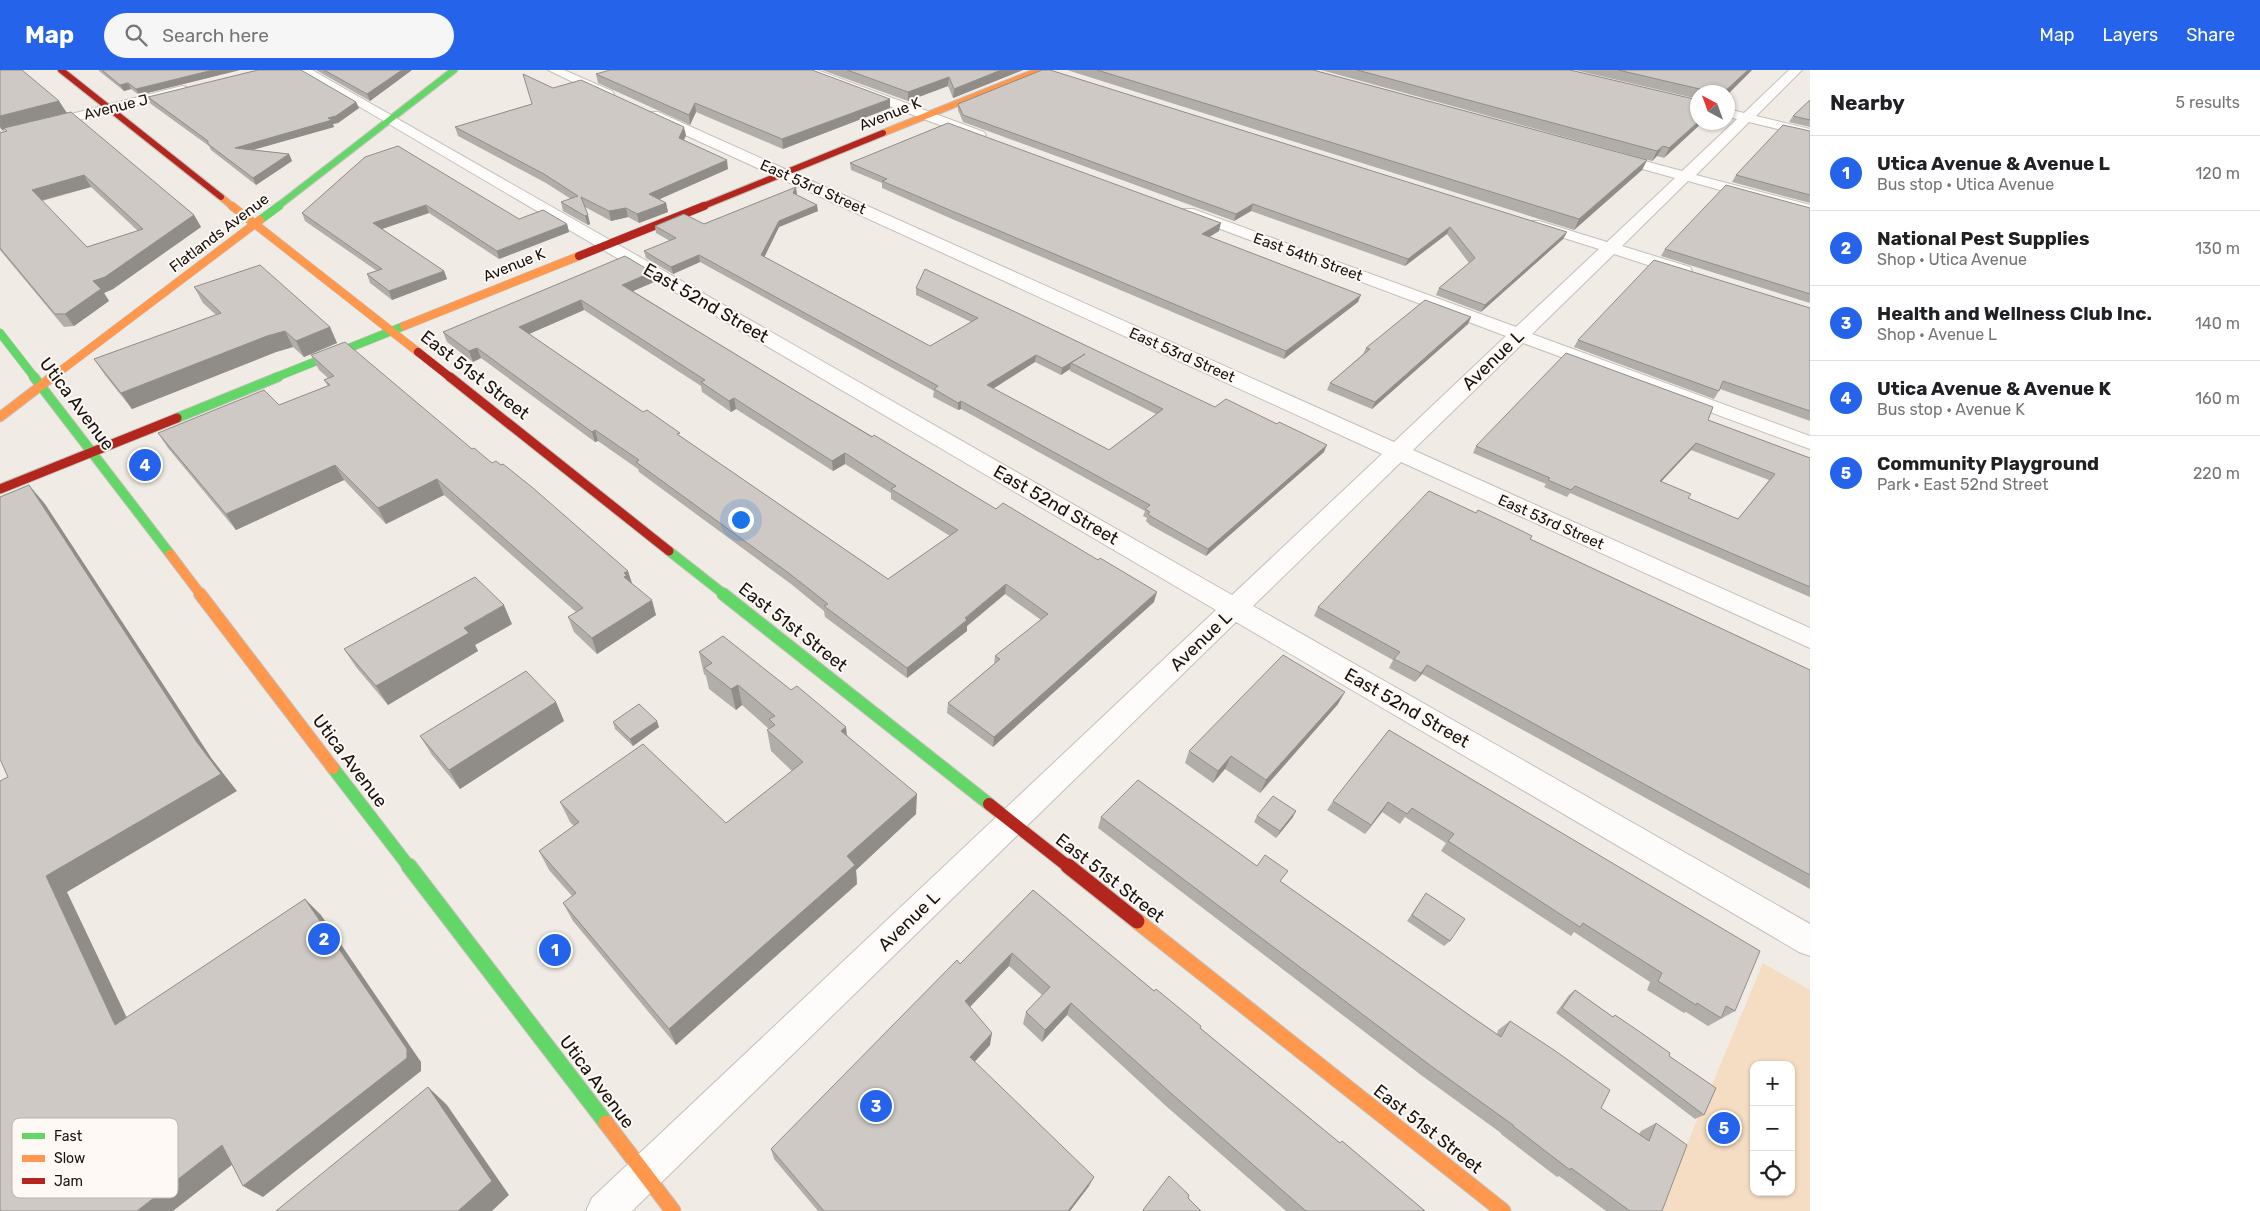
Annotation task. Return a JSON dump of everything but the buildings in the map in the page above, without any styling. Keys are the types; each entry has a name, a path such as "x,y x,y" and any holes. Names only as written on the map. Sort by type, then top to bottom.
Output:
{"street":[{"name":"East 51st Street","path":"61,70 1502,1211"},
{"name":"East 52nd Street","path":"303,70 1810,941"},
{"name":"Flatlands Avenue","path":"0,416 42,387 454,70"},
{"path":"554,70 616,98"},
{"path":"806,70 996,141"},
{"name":"Avenue K","path":"0,489 1040,70"},
{"path":"1796,70 1810,73"},
{"name":"Avenue L","path":"606,1211 1796,70"},
{"name":"Avenue J","path":"0,136 197,86"},
{"name":"East 53rd Street","path":"642,110 1810,639"},
{"path":"1735,115 1810,133"},
{"path":"1602,153 1810,210"},
{"name":"East 54th Street","path":"1173,207 1810,443"},
{"path":"1517,218 1697,276"},
{"name":"Utica Avenue","path":"0,332 673,1211"}],"shaded area":[{"path":"1763,963 1810,990 1810,1211 1659,1211"}],"traffic: fast":[{"path":"260,220 454,70"},
{"path":"177,418 404,326"},
{"path":"0,333 170,554"},
{"path":"669,551 989,804"},
{"path":"333,768 606,1123"}],"traffic: slow":[{"path":"883,133 1040,70"},
{"path":"221,197 418,352"},
{"path":"0,417 260,220"},
{"path":"404,326 579,256"},
{"path":"170,554 333,768"},
{"path":"1137,921 1503,1211"},
{"path":"606,1123 673,1211"}],"traffic: jam":[{"path":"61,70 221,197"},
{"path":"579,256 883,133"},
{"path":"418,352 669,551"},
{"path":"0,489 177,418"},
{"path":"989,804 1137,921"}],"place":[{"name":"Utica Avenue & Avenue K","path":"145,465"},
{"name":"National Pest Supplies","path":"324,939"},
{"name":"Utica Avenue & Avenue L","path":"555,950"},
{"name":"Health and Wellness Club Inc.","path":"876,1106"},
{"name":"Community Playground","path":"1724,1128"}]}
